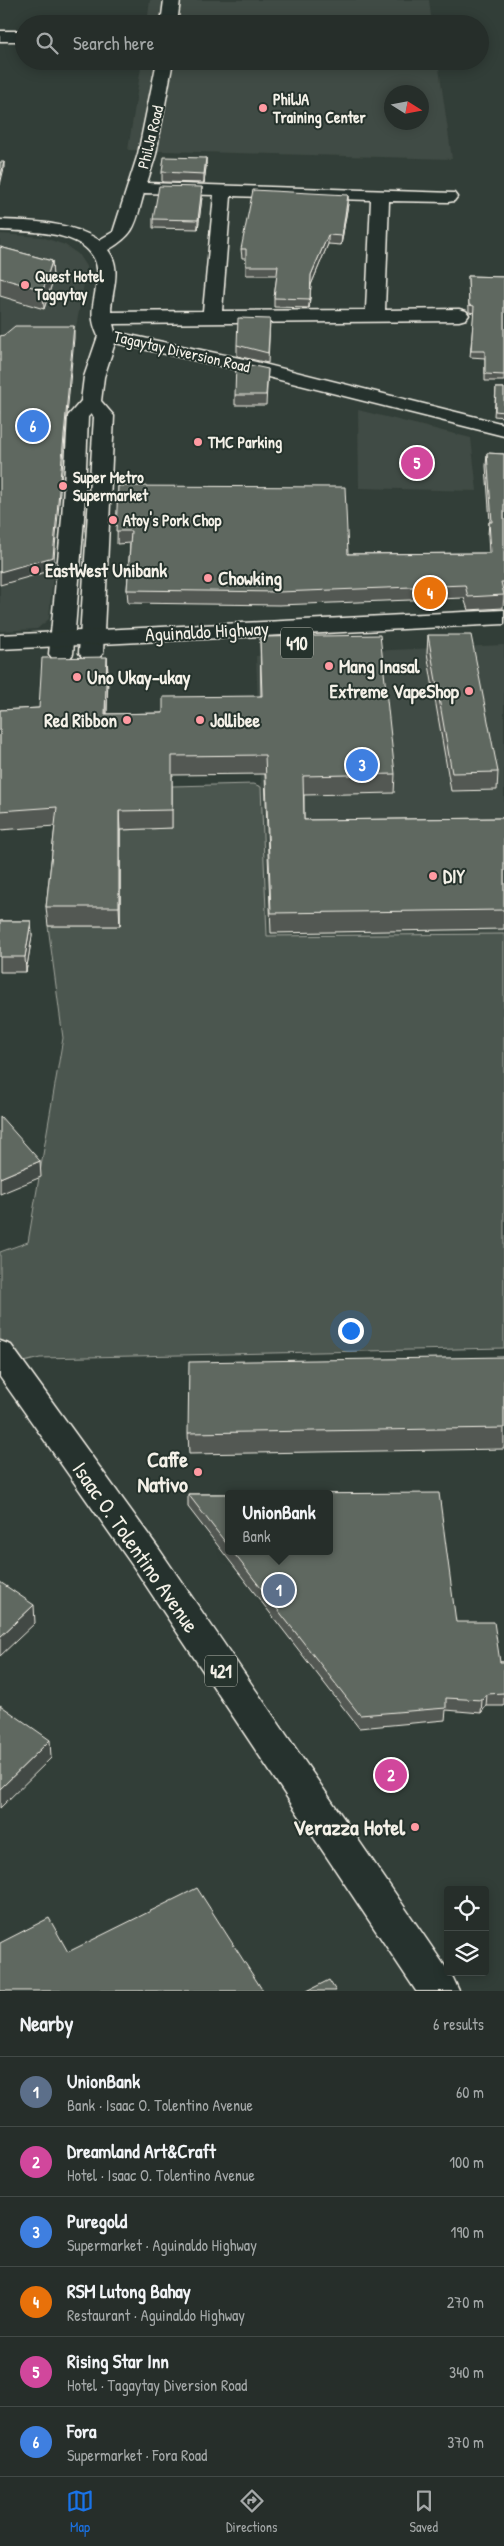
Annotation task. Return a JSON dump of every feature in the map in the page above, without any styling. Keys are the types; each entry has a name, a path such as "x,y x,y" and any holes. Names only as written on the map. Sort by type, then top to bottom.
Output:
{"street":[{"path":"170,15 172,0"},
{"path":"0,36 15,36"},
{"name":"PhilJa Road","path":"100,247 120,235 129,211 147,154 163,70"},
{"path":"137,188 448,197"},
{"path":"212,317 223,191"},
{"path":"375,316 380,195"},
{"path":"0,225 56,230 78,236 100,247"},
{"name":"Tagaytay Diversion Road","path":"100,247 107,259 104,327 236,363 504,430"},
{"path":"61,646 72,518 78,416 92,402 94,377 104,327 212,317 460,315"},
{"path":"91,645 104,416 92,402"},
{"name":"Aguinaldo Highway","path":"91,645 504,617"},
{"name":"Aguinaldo Highway","path":"0,642 61,646 504,633"},
{"name":"Aguinaldo Highway","path":"0,657 61,646"},
{"name":"Isaac O. Tolentino Avenue","path":"0,1353 147,1559 439,1991"}],"shaded area":[{"path":"150,0 429,0 431,15 148,15"},
{"name":"PhilJA Training Center","path":"141,70 439,70 452,159 128,150"},
{"path":"0,234 42,237 65,245 78,254 87,268 74,338 49,619 37,629 0,631"},
{"path":"358,410 471,438 477,491 359,488"},
{"path":"504,645 504,934 267,936 256,656"},
{"path":"254,784 261,787 267,936 504,934 504,1348 40,1358 0,1368 0,1252 28,1242 63,1038 48,926 120,926 120,830 172,828 172,786"}],"building":[{"path":"164,157 206,158 204,174 162,172"},
{"path":"0,162 4,162 0,179"},
{"path":"159,186 202,187 198,220 153,219"},
{"path":"253,190 348,195 342,236 328,235 311,275 310,299 274,298 278,266 246,266 246,249 241,249"},
{"path":"0,247 52,261 43,290 0,278"},
{"path":"468,276 504,277 504,375 485,374 485,351 471,351 474,306 469,305"},
{"path":"238,318 270,319 268,353 237,345"},
{"path":"15,326 74,326 53,557 0,572 0,336"},
{"path":"236,362 268,369 266,395 235,395"},
{"path":"496,388 504,388 504,412 495,411"},
{"path":"487,453 504,454 504,582 501,582 504,595 468,597 465,585 279,592 127,590 131,531 116,531 118,486 345,487 348,554 491,553 489,522 492,522"},
{"path":"380,635 395,774 303,776 304,820 504,818 504,910 271,913 265,755 172,756 172,810 119,811 119,907 46,907 57,807 0,811 0,710 39,708 42,658 107,657 105,714 163,713 163,697 262,696 260,637"},
{"path":"428,635 471,635 498,772 452,773"},
{"path":"0,921 31,921 25,957 0,957"},
{"path":"0,1116 40,1161 0,1178"},
{"path":"504,1357 504,1428 188,1433 189,1362"},
{"path":"439,1493 456,1622 494,1622 500,1662 504,1662 504,1693 487,1694 482,1700 446,1698 446,1708 360,1715 235,1555 333,1555 333,1494"},
{"path":"188,1494 225,1494 225,1542"},
{"path":"0,1582 34,1605 0,1637"},
{"path":"0,1705 50,1740 0,1789"},
{"path":"197,1888 263,1991 0,1991 0,1943 49,1918 68,1952"},
{"path":"329,1980 336,1991 307,1991"}],"place":[{"name":"PhilJA Training Center","path":"263,108"},
{"name":"Quest Hotel Tagaytay","path":"25,285"},
{"name":"Fora","path":"33,426"},
{"name":"TMC Parking","path":"198,442"},
{"name":"Rising Star Inn","path":"417,463"},
{"name":"Super Metro Supermarket","path":"63,486"},
{"name":"Atoy's Pork Chop","path":"113,520"},
{"name":"EastWest Unibank","path":"35,570"},
{"name":"Chowking","path":"208,578"},
{"name":"RSM Lutong Bahay","path":"430,593"},
{"name":"Mang Inasal","path":"329,666"},
{"name":"Uno Ukay-ukay","path":"77,677"},
{"name":"Extreme VapeShop","path":"469,691"},
{"name":"Red Ribbon","path":"127,720"},
{"name":"Jollibee","path":"200,720"},
{"name":"Puregold","path":"362,765"},
{"name":"DIY","path":"433,876"},
{"name":"Caffe Nativo","path":"198,1472"},
{"name":"UnionBank","path":"279,1590"},
{"name":"Dreamland Art&Craft","path":"391,1775"},
{"name":"Verazza Hotel","path":"415,1827"}]}
